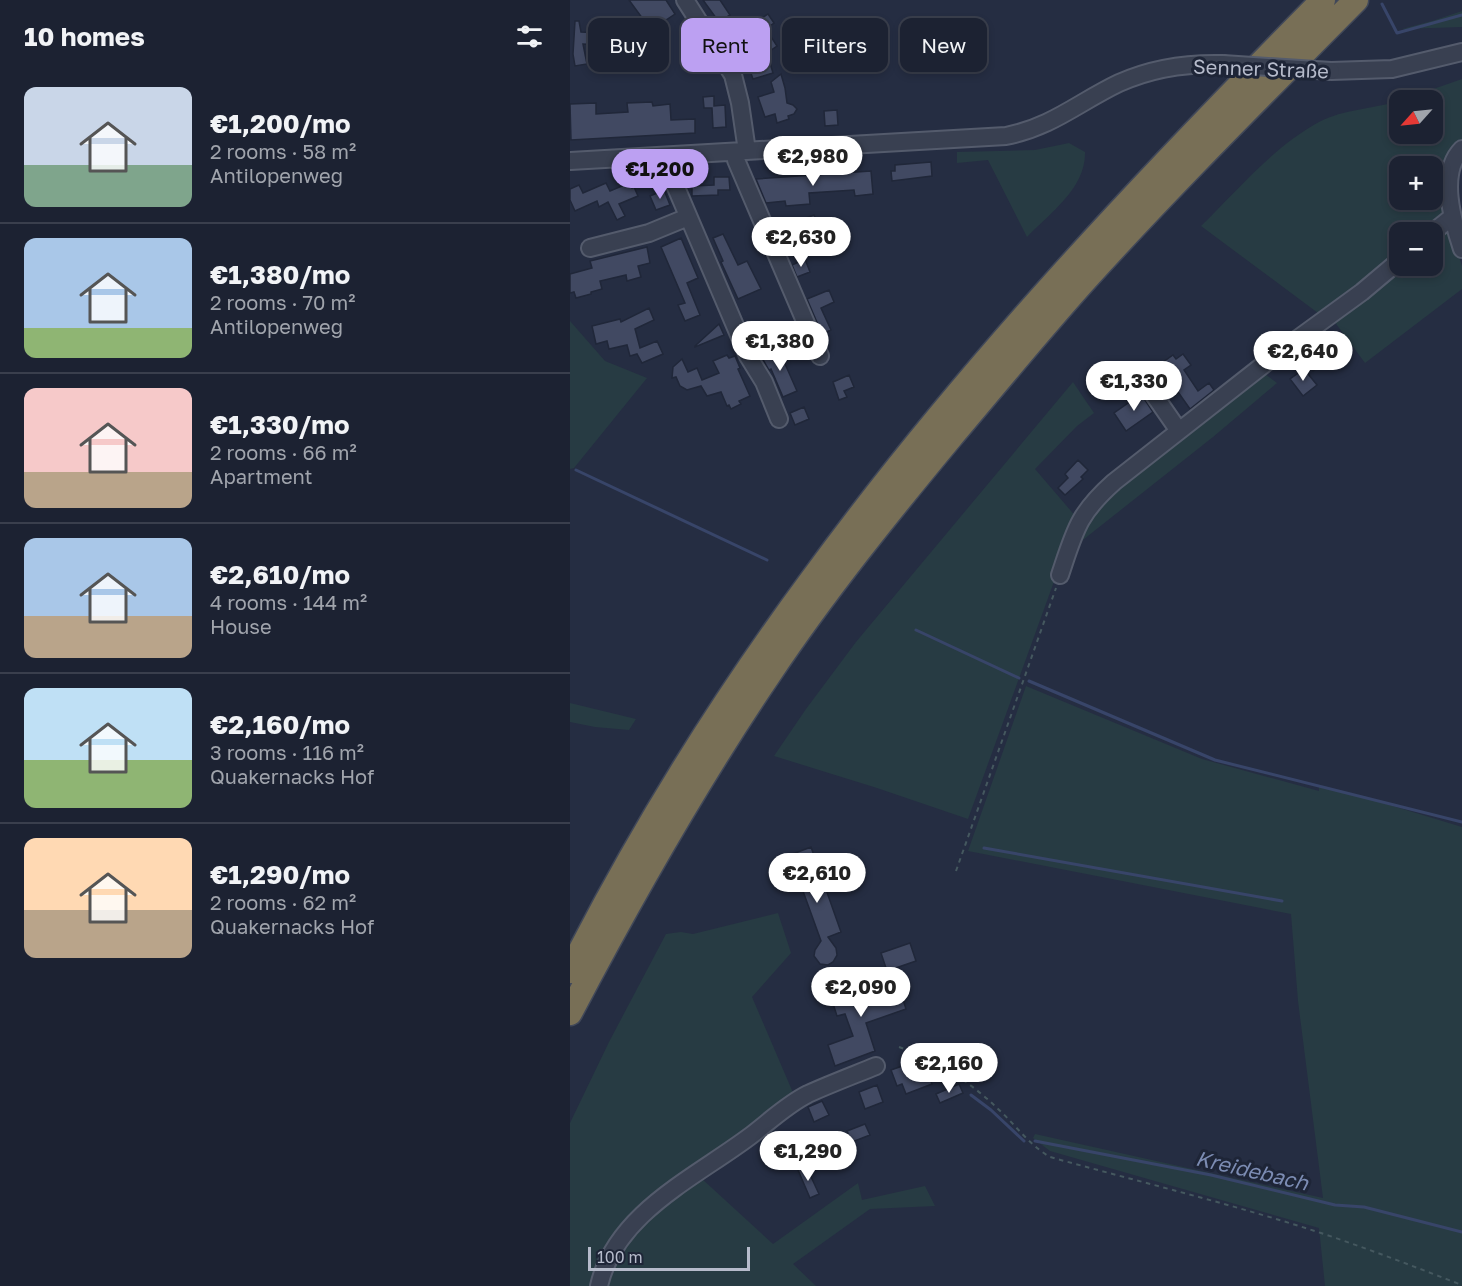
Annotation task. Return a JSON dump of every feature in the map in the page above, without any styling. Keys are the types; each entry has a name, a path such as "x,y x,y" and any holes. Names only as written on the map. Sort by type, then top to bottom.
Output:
{"highway":[{"path":"570,971 597,918 696,749 799,597 898,467 970,380 1066,271 1323,0"},
{"path":"570,1013 614,929 714,759 771,671 838,579 916,479 1043,327 1218,138 1356,0"}],"street":[{"path":"685,0 733,75 740,103 741,152 736,160 819,356"},
{"name":"Senner Straße","path":"570,161 1006,136 1053,120 1140,75 1181,65 1223,64 1331,71 1392,69 1462,52"},
{"path":"1462,149 1458,153 1452,170 1449,194 1452,217 1462,249"},
{"path":"666,156 666,164 688,217 748,356 764,382 779,419"},
{"path":"590,248 649,233 688,217"},
{"path":"1443,224 1452,217"},
{"path":"1060,575 1076,526 1094,500 1179,430 1389,269"},
{"path":"1145,382 1179,430"},
{"path":"599,1286 608,1258 636,1221 696,1173 748,1138 785,1108 808,1095 876,1066"}],"path":[{"path":"956,871 1036,650 1060,575"},
{"path":"899,1047 919,1054 962,1080 995,1105 1037,1148 1050,1157 1318,1232 1462,1285"}],"shaded area":[{"path":"1462,11 1462,27 1402,29 1432,21"},
{"path":"1462,79 1462,139 1453,149 1447,218 1442,222 1389,222 1389,264 1322,316 1201,226 1271,156 1302,132 1329,118 1389,104 1389,144 1443,144 1443,90 1431,90"},
{"path":"1069,143 1085,152 1080,177 1065,199 1027,237 988,160 957,163 957,152 1035,150"},
{"path":"1449,224 1462,266 1462,289 1365,363 1331,317 1389,274 1389,276 1443,276 1443,229"},
{"path":"570,321 605,361 647,378 574,468 570,469"},
{"path":"1261,371 1277,383 1074,547 1087,514"},
{"path":"1073,382 1094,413 1077,426 1035,469 1077,518 968,819 774,756 856,642"},
{"path":"1026,686 1202,759 1319,791 1319,786 1360,796 1462,827 1462,1286 1325,1286 1319,1228 1050,1151 1033,1138 1035,1134 1323,1198 1298,1001 1291,914 968,851"},
{"path":"570,703 636,719 629,730 570,722"},
{"path":"778,913 791,953 752,997 794,1095 701,1178 773,1244 858,1183 862,1200 925,1186 935,1206 870,1209 793,1264 816,1286 606,1286 594,1277 590,1286 570,1286 570,1123 609,1042 666,934 681,932 693,934"}],"building":[{"path":"629,0 666,0 675,14 669,18 642,18"},
{"path":"703,0 720,0 730,15 725,18 716,18"},
{"path":"768,14 774,23 770,26 770,18 762,18"},
{"path":"575,21 579,21 581,32 588,32 588,44 583,44 587,64 575,66 573,54"},
{"path":"770,35 777,46 770,51"},
{"path":"770,63 773,73 753,79 751,72 770,72"},
{"path":"781,74 787,103 797,109 794,114 788,116 789,119 777,123 775,114 765,117 758,97 774,92 771,82"},
{"path":"714,96 714,106 725,105 726,127 713,128 712,108 704,108 703,97"},
{"path":"652,102 653,106 670,104 671,120 695,119 695,133 571,140 570,104 596,103 596,114 628,112 627,103"},
{"path":"837,110 838,125 825,126 824,111"},
{"path":"931,162 932,176 892,181 891,171 895,171 895,165"},
{"path":"871,171 873,194 855,196 854,190 809,193 810,204 786,206 785,201 766,203 756,179"},
{"path":"714,177 729,177 730,190 718,190 718,195 692,196 692,186 714,185"},
{"path":"606,183 610,191 629,183 632,188 634,187 638,196 619,204 625,216 617,220 608,202 599,207 597,201 575,211 570,200 570,189 579,185 583,193"},
{"path":"664,190 670,205 656,210 650,196"},
{"path":"814,215 821,231 785,247 777,229"},
{"path":"723,234 738,265 747,261 761,289 738,299 713,238"},
{"path":"681,238 698,278 687,283 700,315 685,321 678,305 685,303 661,247"},
{"path":"647,247 650,263 638,266 641,277 627,281 626,275 600,281 602,289 576,298 574,292 570,293 570,274 592,268 590,261"},
{"path":"805,259 810,272 797,277 792,265"},
{"path":"829,290 834,302 821,308 831,330 822,334 807,299"},
{"path":"649,308 654,320 635,329 640,348 657,341 663,354 642,363 637,354 630,356 627,345 609,349 607,341 596,344 592,326 620,319 621,322"},
{"path":"719,324 724,335 695,347 695,346"},
{"path":"1319,339 1332,357 1313,371 1300,353"},
{"path":"778,348 797,391 783,397 771,369 769,370 761,356"},
{"path":"1183,354 1191,365 1184,370 1198,391 1209,383 1214,390 1190,409 1159,365 1173,355 1176,359"},
{"path":"727,355 729,358 735,356 750,396 739,401 741,404 731,409 729,405 727,406 721,392 707,396 701,386 687,390 680,386 676,377 672,378 673,367 682,359 688,372 697,368 702,380 719,373 713,361"},
{"path":"1304,369 1317,385 1303,396 1290,379"},
{"path":"849,375 854,387 844,391 847,397 839,400 833,382"},
{"path":"1141,394 1153,412 1126,431 1114,413"},
{"path":"804,407 809,419 795,425 790,413"},
{"path":"1078,460 1088,470 1081,477 1083,479 1065,495 1058,488 1068,478 1065,474"},
{"path":"811,847 841,932 828,937 836,948 837,955 828,965 820,964 814,956 821,941 790,855"},
{"path":"910,943 916,961 887,971 881,953"},
{"path":"871,982 872,986 880,983 885,998 901,993 906,1009 866,1023 875,1051 835,1066 828,1045 853,1036 845,1014 837,1016 830,994"},
{"path":"922,1059 932,1084 906,1094 902,1084 897,1086 891,1070"},
{"path":"959,1084 963,1093 940,1103 936,1094"},
{"path":"877,1085 883,1102 865,1109 859,1092"},
{"path":"822,1101 829,1115 814,1122 808,1107"},
{"path":"865,1124 870,1135 852,1142 847,1131"},
{"path":"806,1166 819,1194 810,1198 798,1170"}],"waterway":[{"path":"1382,4 1397,33 1462,15"},
{"path":"576,470 767,560"},
{"path":"916,630 1019,678"},
{"path":"1029,681 1215,760 1462,822"},
{"path":"984,848 1282,901"},
{"name":"Kreidebach","path":"971,1095 1024,1141"},
{"name":"Kreidebach","path":"1035,1141 1211,1175 1335,1205 1364,1207 1462,1232"}]}
